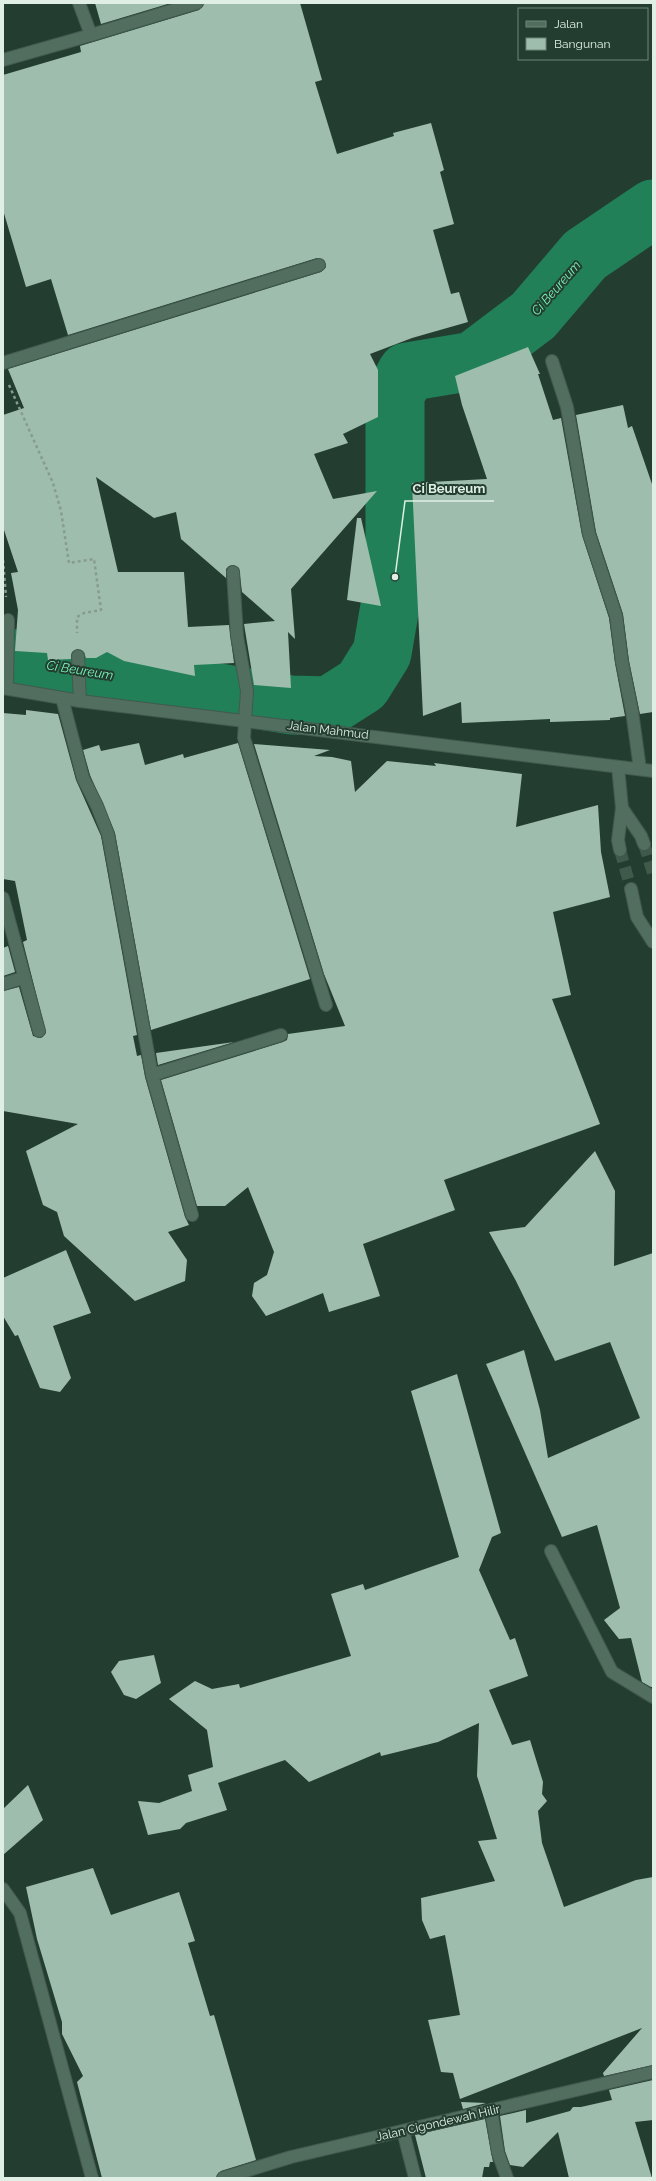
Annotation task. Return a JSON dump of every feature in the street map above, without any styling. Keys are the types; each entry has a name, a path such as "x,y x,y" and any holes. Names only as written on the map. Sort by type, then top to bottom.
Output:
{"street":[{"path":"79,3 91,35"},
{"path":"3,60 197,3"},
{"path":"3,363 319,265"},
{"path":"552,361 568,407 589,534 616,616 622,662 632,711 640,769"},
{"path":"232,572 237,636 247,691 244,738 326,1005"},
{"path":"5,688 8,620"},
{"path":"78,656 80,701"},
{"name":"Jalan Mahmud","path":"5,688 80,701 246,717 653,771"},
{"path":"62,698 83,778 97,806 108,834 152,1075 192,1215"},
{"path":"618,767 622,808 618,840 620,850"},
{"path":"622,808 641,836 644,844"},
{"path":"631,889 637,917 653,942"},
{"path":"3,898 23,978 39,1031"},
{"path":"3,984 23,978"},
{"path":"152,1075 281,1035"},
{"path":"551,1550 612,1672 653,1697"},
{"path":"3,1889 20,1913 92,2178"},
{"name":"Jalan Cigondewah Hilir","path":"224,2178 291,2157 653,2072"},
{"path":"491,2110 498,2153 507,2178"},
{"path":"403,2131 415,2178"}],"path":[{"path":"6,377 53,483 61,511 69,563 94,558 102,610 77,617 78,656"},
{"path":"3,560 8,620"}],"building":[{"path":"95,3 171,3 101,24"},
{"path":"204,3 300,3 322,80 315,82 337,154 394,136 393,133 431,123 444,170 440,172 454,224 433,230 451,294 459,292 468,322 412,338 370,354 378,370 378,417 343,434 348,443 314,454 333,499 377,491 291,589 295,639 288,632 291,688 254,685 244,624 275,621 242,592 239,568 233,565 229,566 226,569 226,578 181,539 176,512 154,518 96,477 118,572 184,572 188,627 229,625 234,663 194,665 195,676 124,661 107,652 96,658 86,658 84,652 77,649 72,652 71,659 48,660 47,653 15,651 18,610 11,573 18,572 3,527 3,415 24,408 8,369 321,272 326,267 324,260 317,258 68,335 51,279 26,287 3,210 3,75 81,52 80,46 199,10"},
{"path":"528,347 540,374 538,374 553,420 561,418 582,535 609,618 615,663 625,716 610,718 610,720 550,722 550,719 462,723 461,702 423,716 412,483 487,479 462,405 455,376"},
{"path":"623,405 628,428 632,426 653,487 653,712 640,714 629,661 623,614 596,532 576,415"},
{"path":"357,518 361,518 381,606 347,600"},
{"path":"26,710 58,714 76,780 101,836 137,1035 133,1036 137,1056 141,1055 145,1077 185,1217 189,1225 168,1232 187,1260 185,1281 135,1301 64,1236 57,1212 43,1205 26,1151 78,1124 3,1111 3,991 19,987 33,1036 41,1038 46,1033 23,942 27,940 15,881 3,879 3,713 26,715"},
{"path":"139,743 145,765 183,754 184,758 238,743 310,979 151,1030 115,833 90,775 83,750 99,745 101,751"},
{"path":"254,744 330,750 314,756 332,757 351,761 355,792 387,761 436,766 434,763 522,774 516,827 598,805 601,852 610,897 553,912 571,995 552,999 600,1124 444,1180 455,1210 363,1244 380,1296 329,1312 323,1293 266,1316 252,1296 254,1283 267,1275 274,1252 248,1187 225,1206 197,1206 161,1080 283,1042 287,1040 288,1034 345,1026 324,974"},
{"path":"8,946 15,972 3,976 3,948"},
{"path":"234,1042 158,1065 156,1053"},
{"path":"595,1151 615,1191 614,1266 653,1253 653,1687 642,1682 631,1638 619,1639 604,1620 620,1608 597,1525 562,1537 486,1364 524,1350 540,1410 548,1458 640,1418 610,1342 555,1361 516,1281 489,1232 525,1227"},
{"path":"66,1250 91,1313 53,1326 71,1378 60,1392 40,1388 18,1335 15,1336 3,1316 3,1278"},
{"path":"457,1374 501,1533 492,1537 479,1570 510,1640 515,1638 528,1676 489,1690 512,1745 530,1740 543,1782 542,1794 547,1801 538,1811 542,1843 564,1907 636,1880 653,1877 653,2065 604,2076 603,2073 642,2028 460,2099 453,2073 441,2072 428,2020 460,2015 445,1935 430,1939 422,1920 421,1898 495,1881 478,1841 497,1839 477,1776 479,1723 438,1742 381,1756 380,1752 309,1782 285,1760 218,1783 227,1810 186,1823 180,1829 148,1835 138,1801 159,1803 192,1791 188,1775 213,1767 207,1730 169,1699 195,1681 212,1689 239,1684 240,1688 351,1656 331,1594 363,1584 365,1590 459,1557 411,1391"},
{"path":"154,1655 161,1683 136,1699 124,1695 111,1672 119,1661"},
{"path":"28,1785 43,1820 3,1855 3,1809"},
{"path":"93,1868 111,1915 179,1892 195,1941 188,1943 210,2016 214,2015 256,2160 221,2171 216,2178 102,2178 77,2082 83,2076 62,2034 62,2022 37,1939 26,1887"},
{"path":"653,2080 653,2120 635,2122 652,2178 569,2178 558,2132 523,2167 510,2165 505,2151 500,2116 526,2110 526,2123 570,2111 573,2107 581,2107 612,2100 609,2090"},
{"path":"461,2102 486,2103 463,2109"},
{"path":"485,2119 493,2162 490,2162 489,2167 484,2167 482,2178 426,2178 415,2135"}],"waterway":[{"name":"Ci Beureum","path":"3,657 291,705 329,706 362,685 382,653 395,577 395,394 407,372 473,361 533,316 585,255 653,209"}],"tunnel":[{"path":"644,844 653,873"},
{"path":"620,850 631,889"}],"place":[{"name":"Ci Beureum","path":"395,577"}]}
